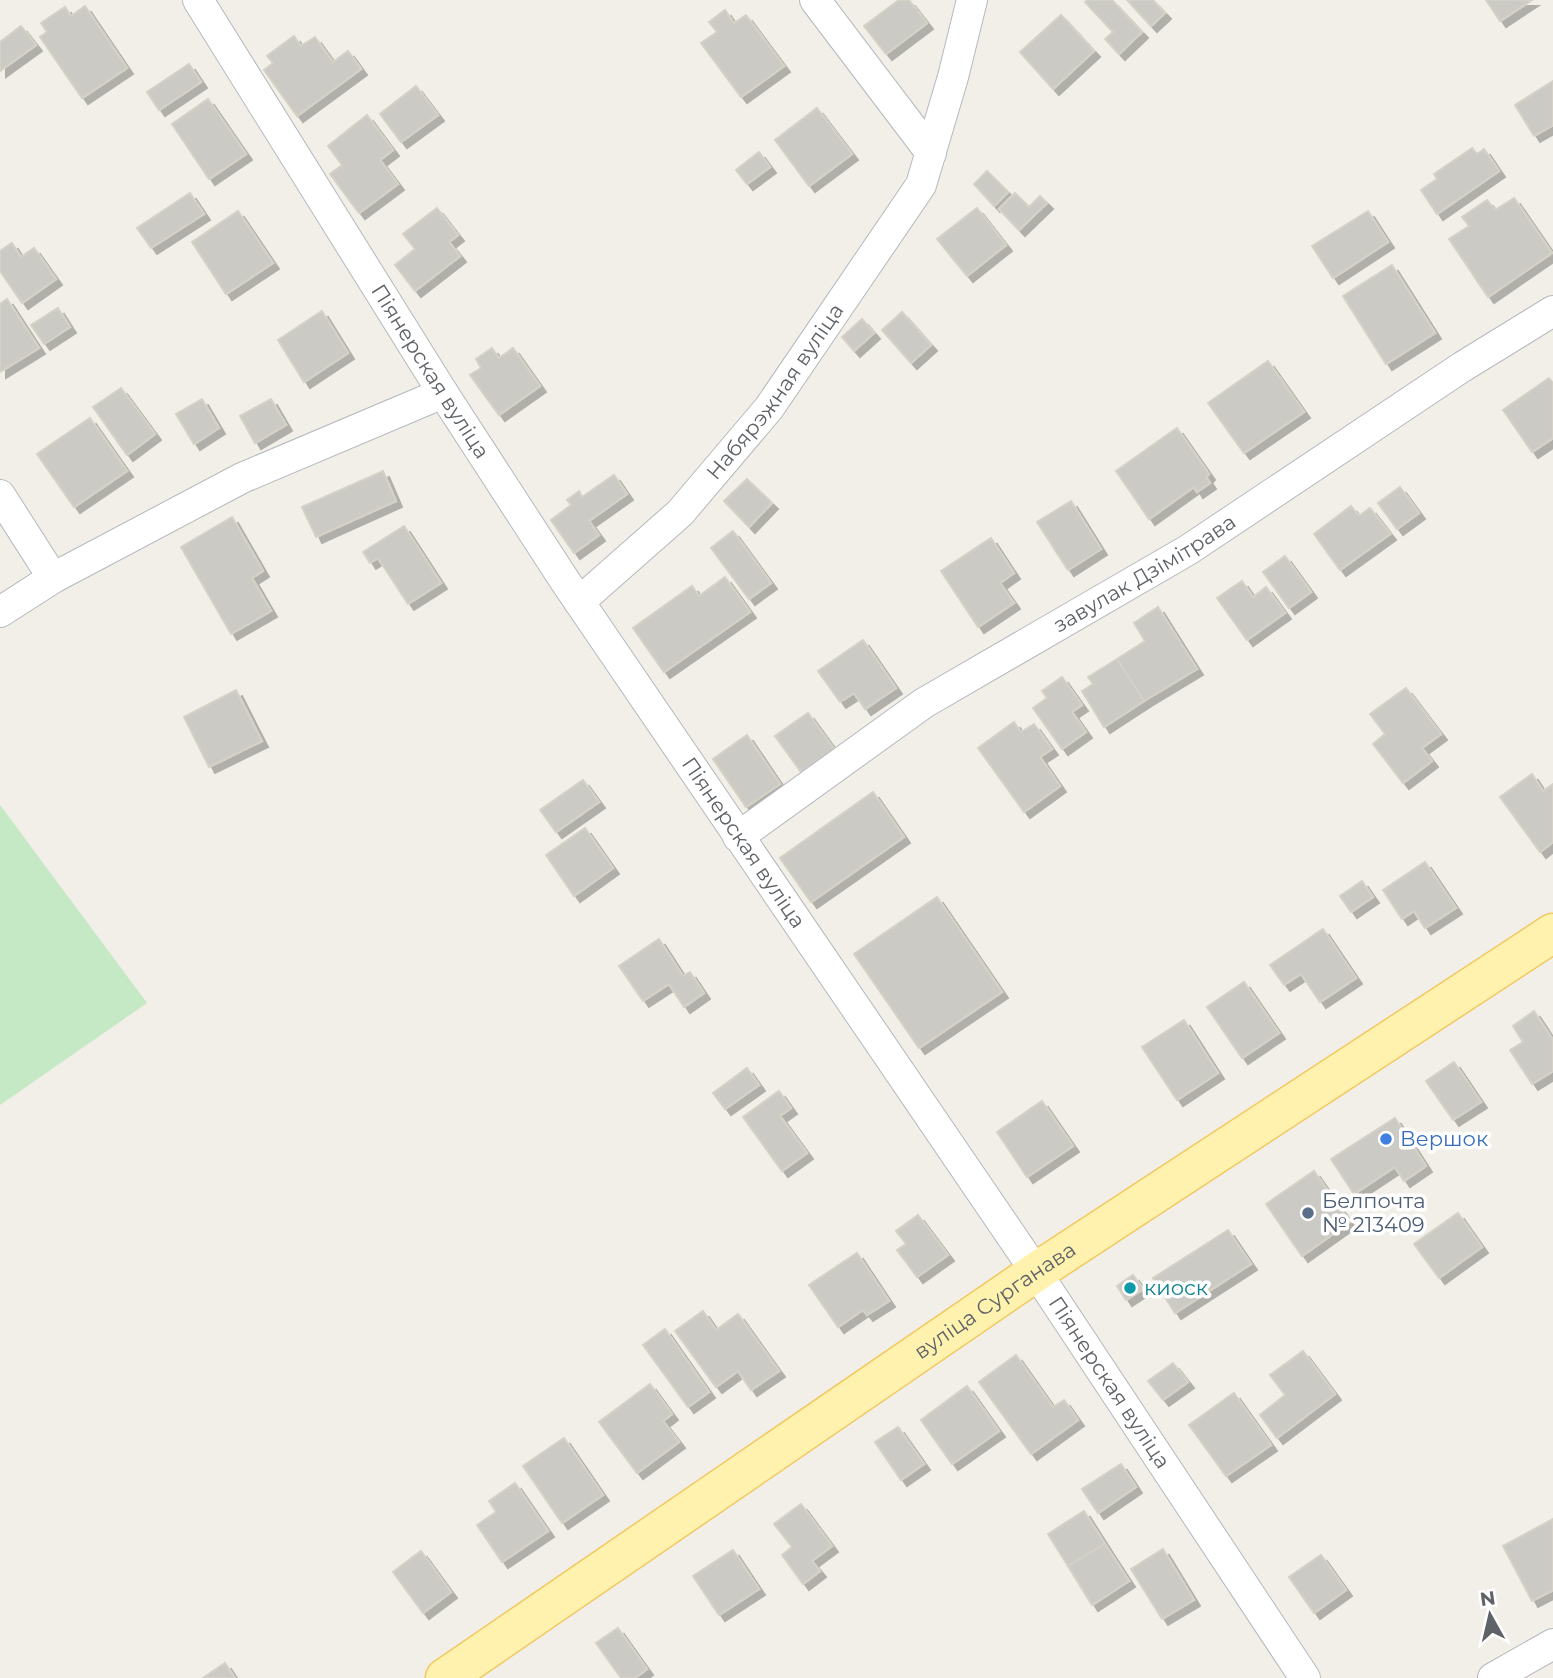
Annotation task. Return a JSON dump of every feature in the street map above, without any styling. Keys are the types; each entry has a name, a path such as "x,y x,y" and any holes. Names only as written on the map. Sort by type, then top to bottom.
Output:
{"main road":[{"name":"вуліца Сурганава","path":"444,1678 1036,1272 1553,933"}],"street":[{"name":"Піянерская вуліца","path":"198,0 443,393 579,602 1036,1272 1305,1678"},
{"path":"815,0 931,153"},
{"name":"Набярэжная вуліца","path":"579,602 680,513 769,408 921,185 953,77 972,0"},
{"name":"завулак Дзімітрава","path":"738,837 924,703 1188,550 1462,367 1553,311"},
{"path":"0,612 53,578 242,478 443,393"},
{"path":"0,495 53,578"},
{"path":"1493,1678 1553,1644"}],"green space":[{"path":"0,805 147,1003 0,1105"}],"building":[{"path":"899,0 909,0 927,23 886,54 864,26"},
{"path":"1112,0 1142,32 1119,54 1105,39 1113,32 1085,2"},
{"path":"1127,0 1153,0 1165,13 1151,26"},
{"path":"1486,0 1532,0 1500,21"},
{"path":"85,6 127,68 82,98 40,37 47,32 41,23 65,7 71,16"},
{"path":"725,10 734,23 746,15 784,66 741,97 701,43 717,32 709,22"},
{"path":"1061,15 1094,51 1053,89 1020,52"},
{"path":"21,26 36,45 0,71 0,42"},
{"path":"294,36 301,46 315,37 333,62 348,51 361,69 297,116 264,70 273,63 267,56"},
{"path":"189,64 201,82 159,110 147,92"},
{"path":"1553,81 1553,125 1534,136 1515,105"},
{"path":"416,86 438,115 401,142 380,114"},
{"path":"208,99 246,154 209,179 172,124"},
{"path":"817,108 852,154 809,186 775,140"},
{"path":"367,115 393,150 380,160 398,184 359,213 330,174 342,165 328,146"},
{"path":"1472,148 1477,154 1484,149 1499,171 1437,214 1421,190 1437,179 1434,174"},
{"path":"759,152 770,167 747,184 736,170"},
{"path":"987,171 1008,192 994,206 974,184"},
{"path":"190,193 204,214 151,248 137,228"},
{"path":"1015,193 1029,207 1040,196 1047,203 1019,230 999,209"},
{"path":"1514,198 1552,253 1488,297 1449,239 1469,226 1462,217 1487,200 1495,210"},
{"path":"437,208 458,235 449,242 460,256 415,291 395,265 415,249 403,234"},
{"path":"977,208 1006,245 967,276 937,239"},
{"path":"238,211 273,263 226,294 192,242"},
{"path":"1368,211 1388,242 1333,278 1312,246"},
{"path":"12,243 21,257 34,248 56,279 22,303 0,271 0,251"},
{"path":"1392,265 1435,333 1386,364 1343,296"},
{"path":"7,299 39,348 0,372 0,304"},
{"path":"58,308 70,327 44,344 31,325"},
{"path":"322,311 348,353 304,382 278,340"},
{"path":"902,312 931,345 911,363 882,330"},
{"path":"862,319 874,333 854,351 842,337"},
{"path":"492,348 499,358 513,348 540,386 499,415 470,375 481,368 476,359"},
{"path":"1268,361 1304,412 1244,453 1208,403"},
{"path":"1549,378 1553,383 1553,438 1532,452 1503,410"},
{"path":"121,388 155,434 127,455 93,407"},
{"path":"202,399 219,428 194,444 176,414"},
{"path":"271,399 286,425 255,443 240,416"},
{"path":"90,418 127,471 74,507 37,454"},
{"path":"1177,428 1209,474 1206,477 1210,483 1197,492 1194,487 1149,519 1116,471"},
{"path":"383,471 396,501 316,537 302,507"},
{"path":"614,475 627,494 589,521 599,535 574,553 551,520 571,505 567,500 579,491 582,497"},
{"path":"747,479 772,503 749,527 724,501"},
{"path":"1400,487 1419,513 1397,529 1378,503"},
{"path":"1071,501 1101,549 1068,570 1037,522"},
{"path":"1351,506 1359,516 1370,508 1390,534 1340,570 1314,534"},
{"path":"232,517 263,571 252,578 271,611 231,634 181,547"},
{"path":"404,526 441,583 408,604 378,558 370,563 363,552"},
{"path":"733,531 771,583 749,599 711,548"},
{"path":"991,538 1014,573 1000,583 1014,603 978,627 941,571"},
{"path":"1285,556 1311,592 1289,608 1263,572"},
{"path":"725,577 750,612 664,672 633,628 692,586 699,596"},
{"path":"1242,581 1253,597 1266,587 1285,613 1247,640 1217,598"},
{"path":"1158,607 1197,669 1144,701 1117,659 1145,641 1134,623"},
{"path":"863,640 896,688 865,709 854,693 840,702 818,671"},
{"path":"1117,659 1144,701 1104,727 1082,691 1093,684 1088,677"},
{"path":"1062,677 1082,705 1072,712 1086,732 1062,749 1033,708 1047,698 1042,691"},
{"path":"1406,688 1441,734 1422,748 1432,761 1403,783 1373,744 1385,734 1370,714"},
{"path":"236,690 262,741 209,767 184,717"},
{"path":"808,713 834,749 801,772 775,736"},
{"path":"1014,722 1021,732 1034,724 1052,749 1040,757 1060,786 1024,812 978,748"},
{"path":"747,735 780,784 746,807 713,759"},
{"path":"1532,774 1543,791 1553,784 1553,842 1540,852 1500,797"},
{"path":"583,780 599,802 556,832 540,810"},
{"path":"873,792 904,837 811,902 780,858"},
{"path":"585,828 613,868 574,896 546,855"},
{"path":"1425,862 1456,908 1425,928 1414,911 1402,919 1383,890"},
{"path":"1362,881 1373,897 1351,912 1340,896"},
{"path":"937,897 1002,992 919,1048 854,954"},
{"path":"1323,929 1356,978 1320,1002 1301,974 1284,985 1270,965"},
{"path":"659,939 683,976 690,972 704,993 684,1007 669,984 643,1001 619,966"},
{"path":"1244,982 1279,1033 1242,1058 1207,1007"},
{"path":"1534,1011 1553,1040 1553,1071 1532,1084 1510,1050 1523,1042 1513,1026"},
{"path":"1184,1020 1218,1073 1177,1100 1142,1047"},
{"path":"1454,1062 1481,1102 1453,1120 1426,1081"},
{"path":"747,1068 759,1085 725,1109 713,1093"},
{"path":"779,1091 791,1108 780,1116 807,1153 782,1171 743,1117"},
{"path":"1042,1101 1073,1146 1027,1177 997,1132"},
{"name":"Вершок","path":"1395,1118 1426,1166 1404,1181 1395,1167 1354,1194 1331,1159"},
{"name":"Белпочта № 213409","path":"1314,1171 1350,1222 1302,1256 1266,1204"},
{"path":"1458,1213 1482,1247 1439,1278 1414,1244"},
{"path":"918,1215 948,1255 917,1277 897,1250 906,1244 896,1231"},
{"path":"1228,1230 1251,1264 1175,1313 1153,1278"},
{"path":"857,1253 889,1301 867,1315 863,1310 838,1327 809,1285"},
{"name":"киоск","path":"1133,1275 1143,1289 1126,1300 1117,1286"},
{"path":"703,1311 716,1330 738,1314 779,1371 751,1390 738,1371 716,1387 675,1331"},
{"path":"665,1329 709,1392 688,1407 643,1345"},
{"path":"1303,1351 1335,1394 1277,1438 1260,1415 1285,1395 1270,1375"},
{"path":"1016,1355 1053,1407 1064,1400 1078,1420 1031,1454 979,1382"},
{"path":"1173,1363 1188,1382 1163,1400 1148,1381"},
{"path":"650,1384 672,1414 663,1421 679,1442 637,1473 599,1422"},
{"path":"967,1386 999,1431 952,1464 921,1420"},
{"path":"1234,1393 1271,1445 1226,1476 1189,1425"},
{"path":"898,1427 924,1464 901,1480 875,1442"},
{"path":"564,1438 603,1495 562,1523 523,1466"},
{"path":"1121,1464 1136,1487 1098,1513 1082,1489"},
{"path":"515,1483 548,1531 502,1562 477,1525 496,1512 489,1501"},
{"path":"801,1504 832,1546 812,1561 820,1571 803,1584 782,1555 792,1547 774,1524"},
{"path":"1084,1511 1105,1544 1068,1566 1048,1534"},
{"path":"1553,1519 1553,1590 1532,1601 1503,1546"},
{"path":"1105,1544 1129,1581 1092,1605 1068,1566"},
{"path":"1163,1549 1194,1600 1162,1619 1131,1569"},
{"path":"733,1550 759,1589 719,1615 693,1576"},
{"path":"421,1551 451,1592 423,1613 393,1572"},
{"path":"1321,1555 1346,1590 1314,1613 1289,1577"},
{"path":"618,1628 647,1669 635,1678 621,1678 596,1643"},
{"path":"225,1663 235,1678 203,1678"}],"place":[{"name":"Вершок","path":"1386,1139"},
{"name":"Белпочта № 213409","path":"1308,1213"},
{"name":"киоск","path":"1130,1288"}]}
